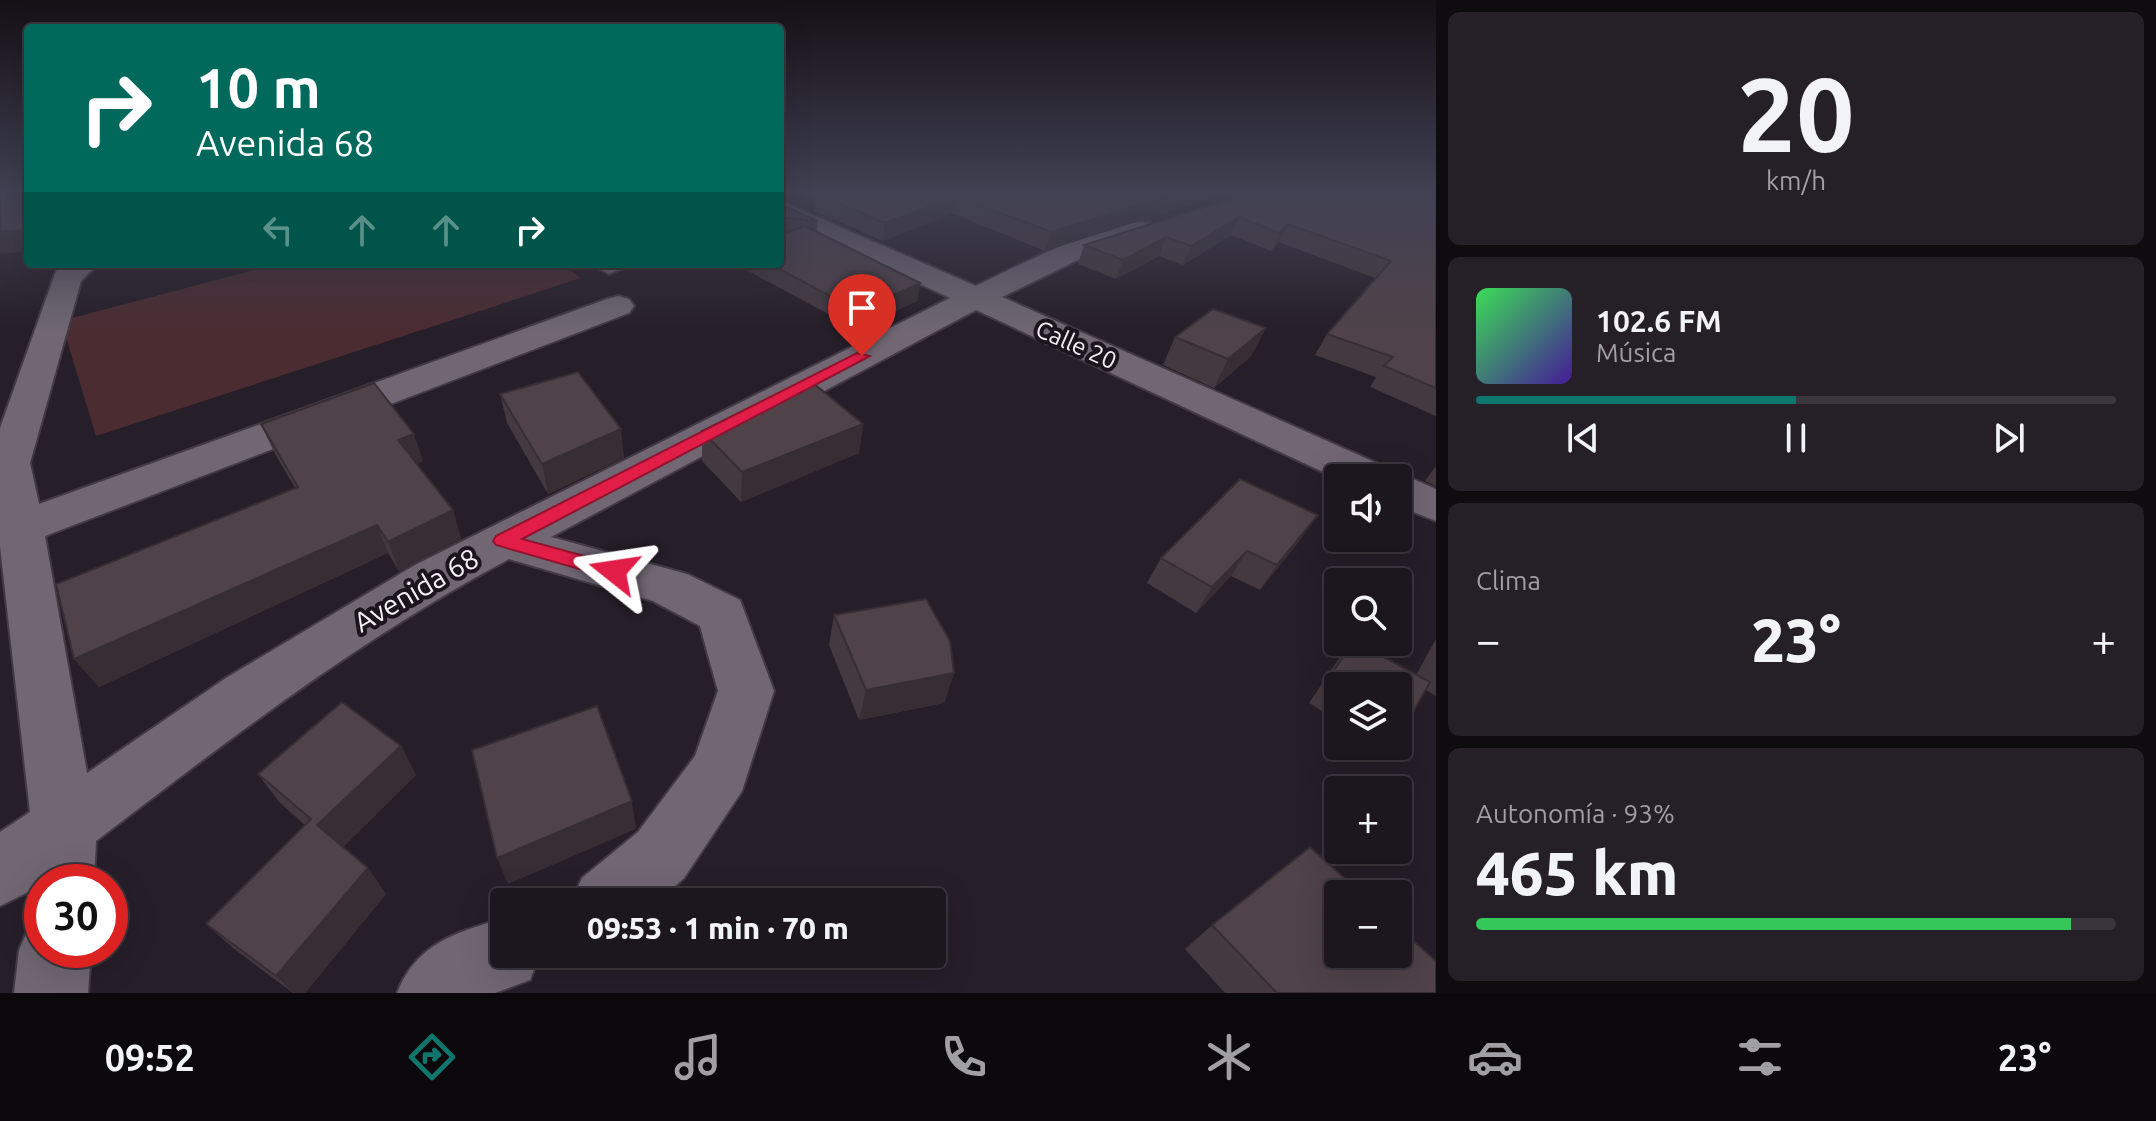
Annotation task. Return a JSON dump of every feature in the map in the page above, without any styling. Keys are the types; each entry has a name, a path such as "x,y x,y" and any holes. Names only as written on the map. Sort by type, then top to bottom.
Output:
{"street":[{"name":"Calle 20","path":"843,239 1342,464"},
{"name":"Avenida 68","path":"0,872 64,829 246,695 432,578 973,299 1072,252 1110,239"},
{"path":"61,864 64,829 21,528 4,465 67,277 78,268"},
{"path":"21,528 617,280"},
{"path":"1412,495 1436,506"},
{"path":"503,541 669,587 722,614 746,691 720,771 661,855 622,888"},
{"path":"434,993 470,965 490,959"},
{"path":"51,993 53,968"}],"shaded area":[{"path":"262,268 567,268 581,278 96,436 61,321"}],"building":[{"path":"784,239 832,239 920,283 858,311 777,268 784,268"},
{"path":"1102,239 1162,239 1123,260 1084,245"},
{"path":"1172,239 1202,239 1191,246"},
{"path":"1331,239 1436,239 1436,388 1384,366 1393,357 1327,334 1391,261"},
{"path":"1213,309 1266,328 1228,359 1175,337"},
{"path":"578,372 621,429 542,464 500,394"},
{"path":"374,383 414,434 398,440 453,510 388,542 377,525 74,659 56,584 298,487 261,424"},
{"path":"813,383 863,424 742,472 702,431 761,402"},
{"path":"1240,479 1318,515 1277,565 1247,551 1212,587 1161,558"},
{"path":"926,599 950,641 954,673 866,690 834,615"},
{"path":"1344,656 1382,656 1412,672 1333,672"},
{"path":"1412,672 1430,682 1412,714"},
{"path":"342,702 401,746 317,825 368,868 276,976 206,924 311,819 258,774"},
{"path":"597,706 632,801 497,858 472,750"},
{"path":"1310,847 1324,860 1324,864 1329,864 1347,880 1324,880 1324,968 1412,968 1412,940 1436,961 1436,993 1277,993 1212,925"}],"route":[{"path":"614,571 503,541 862,356"}]}
